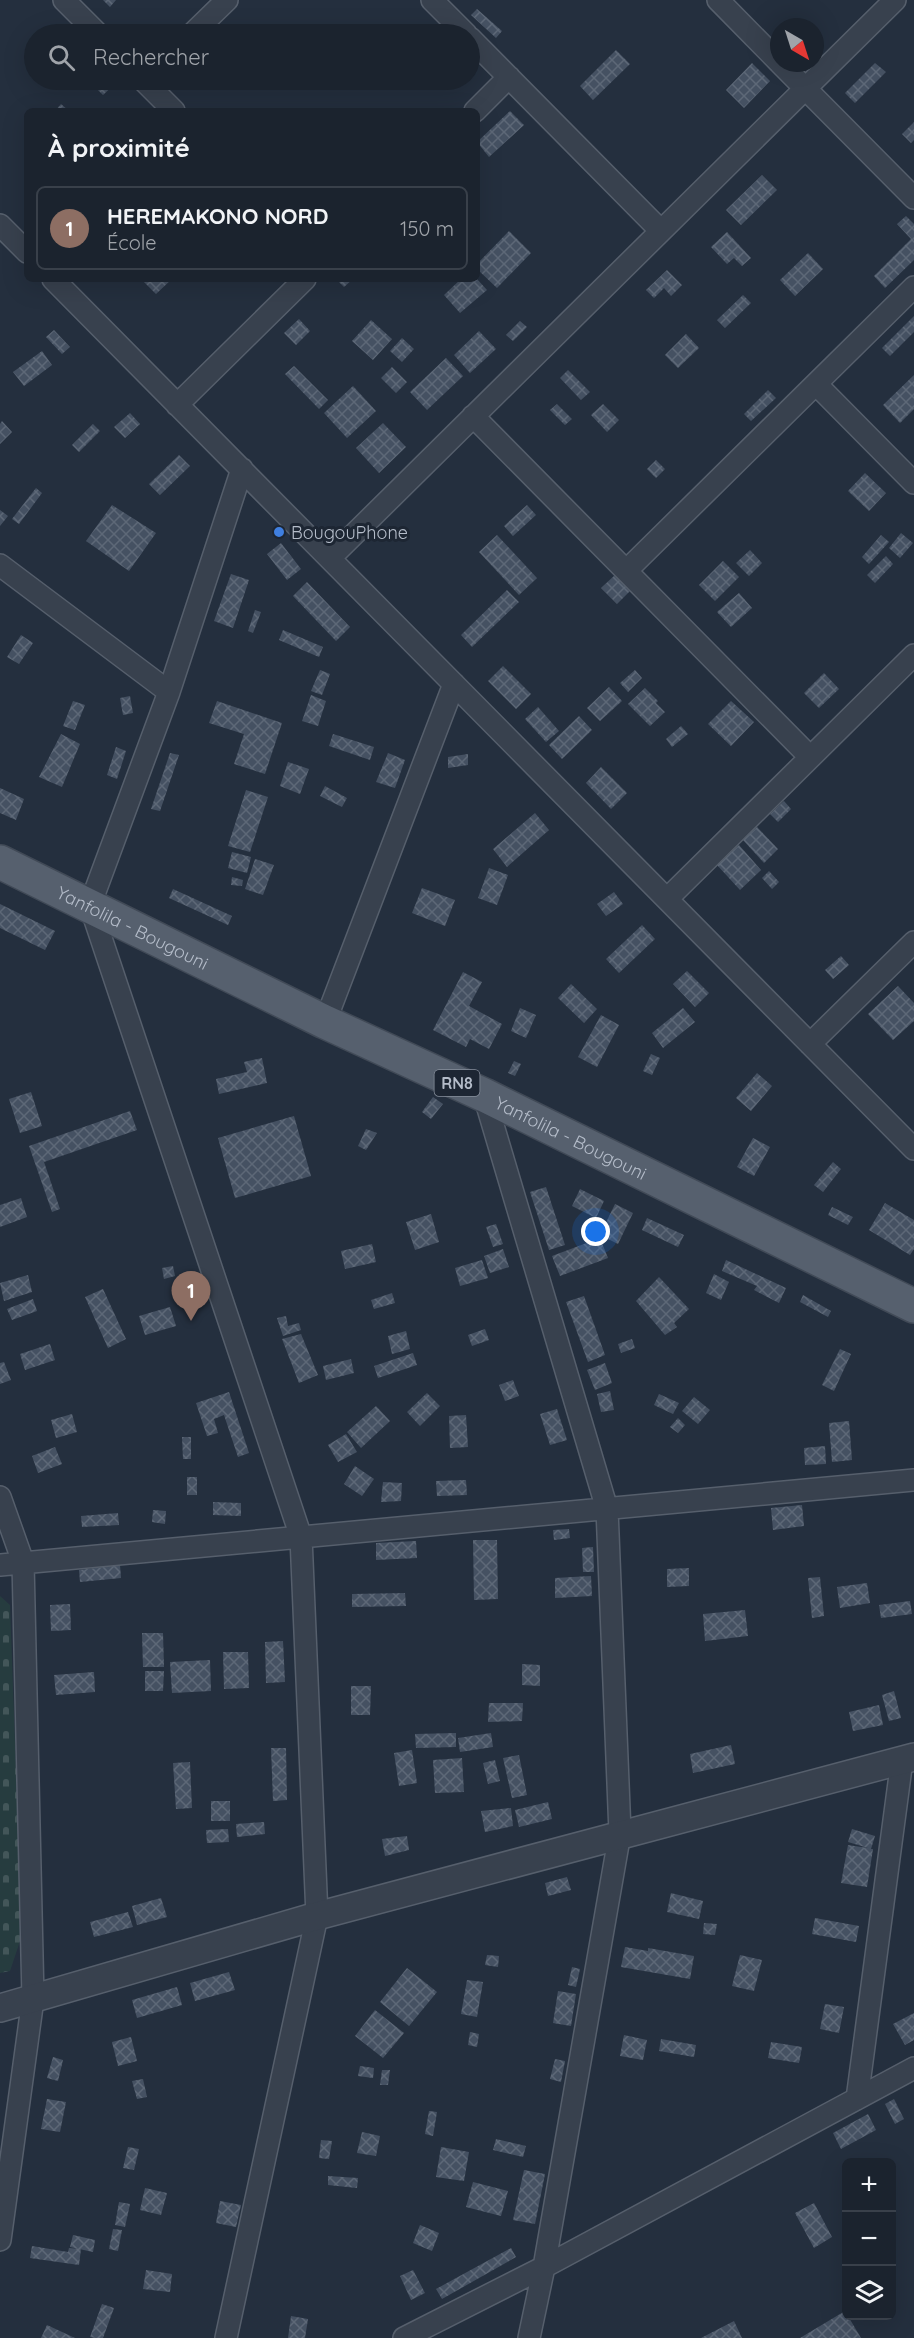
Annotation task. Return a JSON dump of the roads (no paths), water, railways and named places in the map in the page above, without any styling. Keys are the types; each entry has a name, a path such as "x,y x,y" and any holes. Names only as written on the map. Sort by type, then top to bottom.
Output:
{"main road":[{"name":"Yanfolila - Bougouni","path":"0,862 90,904 325,1022 484,1095 914,1306"}],"street":[{"path":"64,0 88,24"},
{"path":"202,24 227,0"},
{"path":"432,0 456,24"},
{"path":"718,0 770,53"},
{"path":"330,558 895,0"},
{"path":"480,48 661,231"},
{"path":"789,72 914,198"},
{"path":"478,108 509,77"},
{"path":"154,90 171,108"},
{"path":"0,225 24,249"},
{"path":"56,282 914,1149"},
{"path":"177,405 301,282"},
{"path":"626,571 914,287"},
{"path":"816,384 914,483"},
{"path":"473,416 810,757"},
{"path":"226,2338 317,1916 301,1537 90,904 169,692 242,469"},
{"path":"0,565 169,692"},
{"path":"667,899 914,655"},
{"path":"325,1022 454,684"},
{"path":"810,1044 914,942"},
{"path":"484,1095 607,1509 620,1833 544,2267 529,2338"},
{"path":"0,1564 914,1480"},
{"path":"0,1497 23,1562 33,1999 0,2240"},
{"path":"0,2008 317,1916 620,1833 908,1758 857,2099"},
{"path":"404,2338 544,2267 914,2068"}],"place":[{"name":"BougouPhone","path":"279,532"},
{"name":"HEREMAKONO NORD","path":"191,1321"}]}
